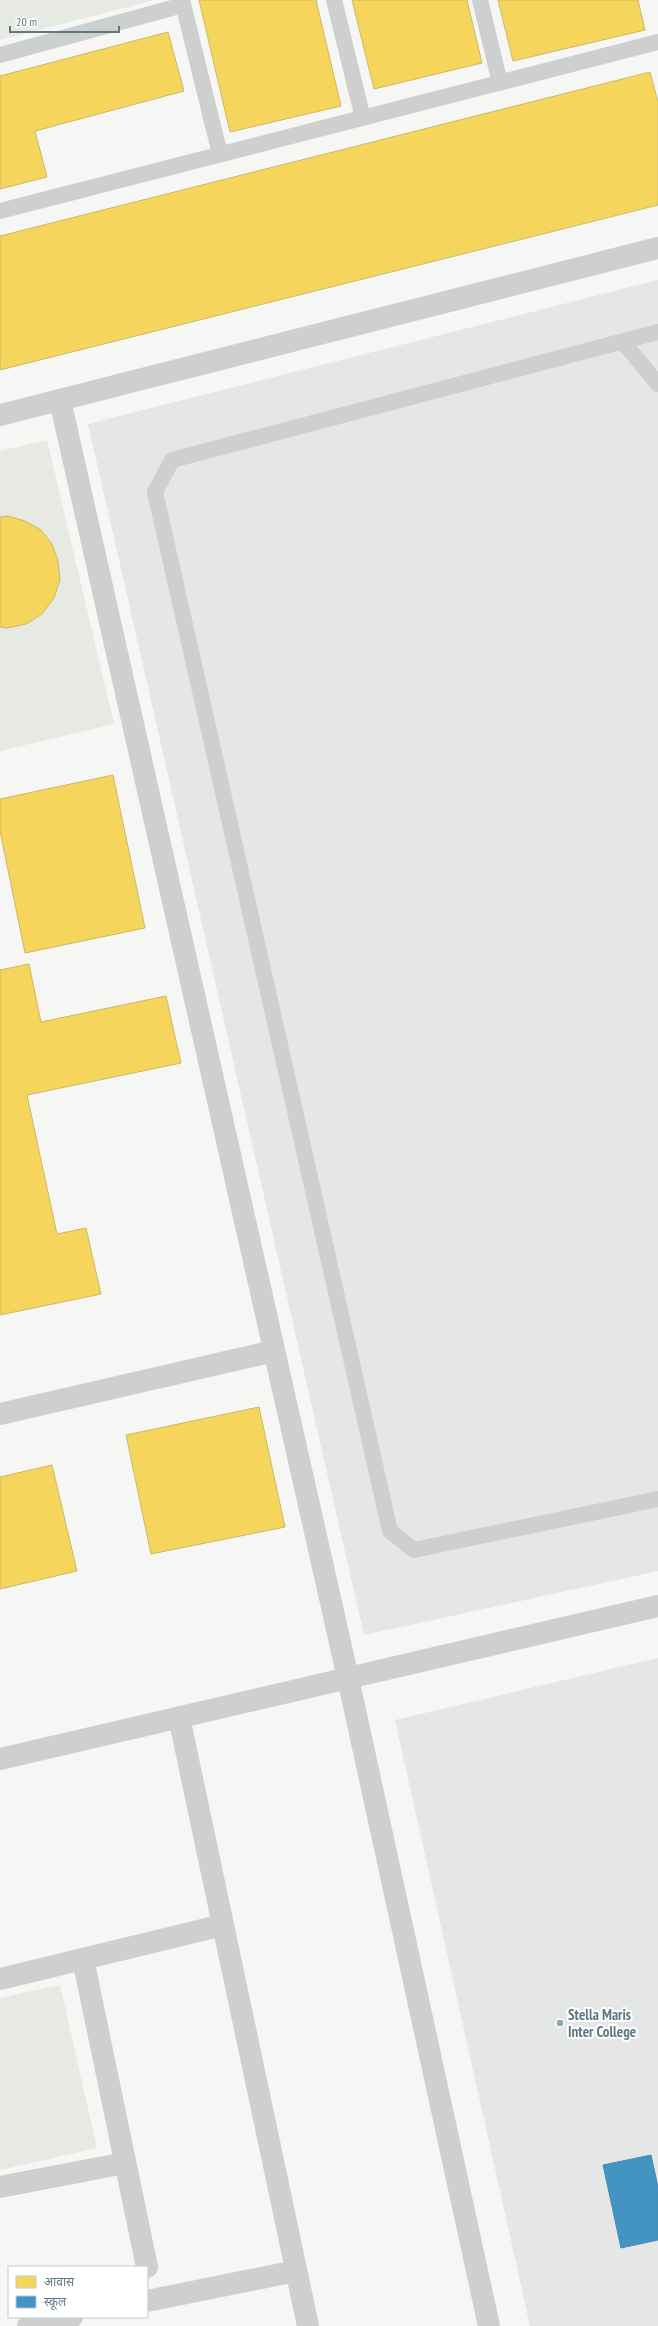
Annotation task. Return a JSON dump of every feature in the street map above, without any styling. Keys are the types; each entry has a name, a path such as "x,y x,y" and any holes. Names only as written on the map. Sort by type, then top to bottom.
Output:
{"street":[{"path":"0,415 658,248"},
{"path":"60,400 348,1678 489,2326"},
{"path":"0,1414 274,1350"},
{"path":"0,1759 658,1606"},
{"path":"179,1717 308,2326"},
{"path":"0,1979 223,1925"},
{"path":"83,1959 147,2266"},
{"path":"0,2187 125,2163"},
{"path":"148,2279 150,2301 296,2271"},
{"path":"28,2326 67,2318"}],"lane":[{"path":"334,0 363,118"},
{"path":"480,0 500,83"},
{"path":"0,55 182,3 220,154"},
{"path":"0,211 658,42"},
{"path":"658,332 172,460 155,492 390,1530 414,1550 658,1499"},
{"path":"623,342 658,384"}],"shaded area":[{"path":"0,0 155,0 0,40"},
{"path":"658,280 658,1571 364,1635 88,424"},
{"path":"47,440 114,724 0,751 0,451"},
{"name":"Stella Maris Inter College","path":"658,1658 658,2326 530,2326 395,1720"},
{"path":"60,1985 97,2148 0,2170 0,1998"}],"building: आवास":[{"path":"199,0 316,0 341,106 230,132"},
{"path":"352,0 467,0 482,63 374,89"},
{"path":"498,0 638,0 645,30 513,61"},
{"path":"168,32 184,91 35,131 47,177 0,189 0,76"},
{"path":"650,72 658,102 658,205 0,370 0,236"},
{"path":"8,516 25,521 41,530 52,544 58,561 60,580 54,598 42,614 26,624 7,628 0,627 0,517"},
{"path":"113,775 145,928 25,953 0,831 0,799"},
{"path":"29,964 41,1022 166,996 181,1063 27,1095 57,1234 86,1228 101,1294 0,1315 0,970"},
{"path":"259,1407 285,1527 151,1554 126,1435"},
{"path":"52,1465 77,1571 0,1589 0,1477"}],"building: स्कूल":[{"path":"651,2155 658,2187 658,2240 621,2248 603,2165"}],"place":[{"name":"Stella Maris Inter College","path":"560,2023"}]}
